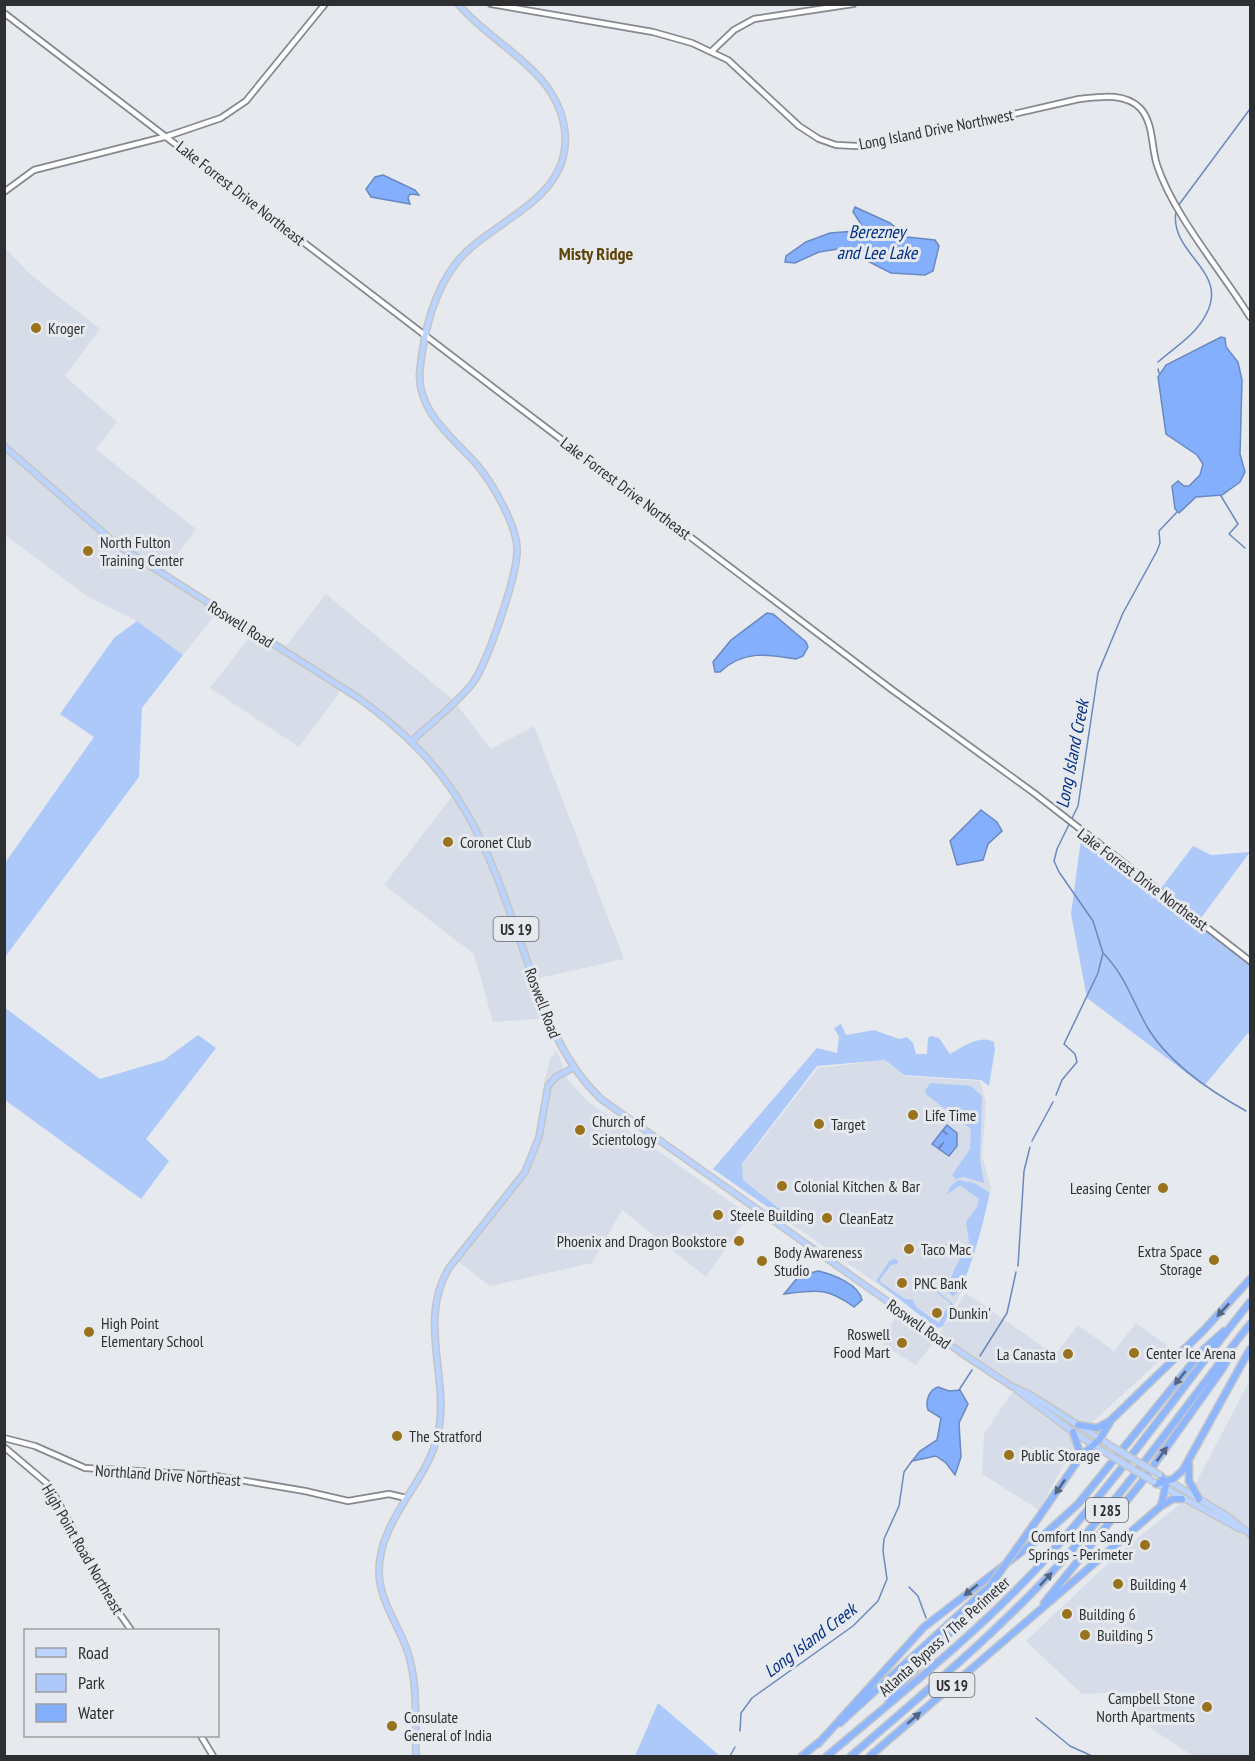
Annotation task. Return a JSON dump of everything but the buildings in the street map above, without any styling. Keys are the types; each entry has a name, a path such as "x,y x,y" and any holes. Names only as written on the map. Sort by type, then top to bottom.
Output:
{"highway":[{"path":"1078,1425 1097,1428 1110,1421 1199,1335 1251,1279"},
{"name":"Atlanta Bypass / The Perimeter","path":"827,1756 974,1630 1039,1566 1099,1497 1251,1302"},
{"path":"818,1744 924,1628 1046,1533 1078,1504 1202,1351 1235,1321"},
{"name":"Atlanta Bypass / The Perimeter","path":"851,1756 986,1638 1049,1576 1110,1506 1251,1324"},
{"path":"1034,1615 1141,1483 1224,1368 1234,1345"},
{"path":"1155,1483 1180,1474 1251,1349"},
{"path":"872,1718 990,1586 1081,1456 1100,1439 1110,1421"},
{"path":"1073,1432 1081,1456"},
{"path":"1190,1459 1189,1481 1199,1499"},
{"path":"1161,1506 1164,1481"},
{"path":"1161,1506 1173,1499 1182,1499"},
{"name":"US 19","path":"870,1756 1161,1506"},
{"path":"802,1756 818,1744 990,1586"}],"main road":[{"path":"412,740 462,695 480,672 494,637 517,553 514,534 495,491 478,466 440,425 427,406 419,377 425,336 438,294 457,261 540,195 558,167 565,140 564,125 545,82 534,70 488,35 458,4"},
{"name":"Roswell Road","path":"4,446 116,544 357,697 412,740 454,789 482,838 554,1034 573,1068 601,1099 625,1118 1016,1389 1073,1432 1155,1483"},
{"path":"416,1756 412,1668 405,1645 383,1598 380,1582 384,1544 406,1498 428,1461 439,1428 440,1396 433,1318 441,1281 528,1167 538,1137 549,1086 556,1077 573,1068"},
{"name":"Roswell Road","path":"1016,1389 1029,1394 1164,1481 1199,1499 1244,1530"},
{"name":"Roswell Road","path":"1164,1481 1182,1499 1251,1534"}],"street":[{"path":"4,192 34,170 168,136 221,118 239,108 325,4"},
{"name":"Long Island Drive Northwest","path":"491,4 653,32 712,51 742,71 799,126 819,139 836,145 857,146 914,137 1079,99 1105,96 1133,102 1144,114 1156,162 1176,204 1251,317"},
{"path":"712,51 734,30 754,19 853,4"},
{"name":"Lake Forrest Drive Northeast","path":"4,13 168,136 425,336 1251,961"},
{"name":"Northland Drive Northeast","path":"4,1438 36,1446 85,1468 220,1476 348,1502 389,1494 406,1498"},
{"name":"High Point Road Northeast","path":"4,1447 49,1485 130,1629"},
{"path":"202,1737 213,1756"}],"shaded area":[{"path":"5,248 31,275 100,329 65,376 117,422 96,449 196,529 165,572 219,610 183,655 137,621 87,596 5,535"},
{"path":"326,594 453,700 491,749 534,726 624,959 535,979 549,1018 493,1022 474,954 384,885 456,791 438,765 403,729 343,688 299,747 210,688 255,630 286,646"},
{"path":"557,1051 568,1080 587,1101 749,1215 706,1277 622,1210 592,1263 490,1286 455,1259 517,1185 540,1134 544,1083 550,1059"},
{"path":"885,1060 904,1076 980,1081 986,1102 982,1155 991,1188 989,1200 961,1292 944,1326 966,1293 1055,1355 1078,1325 1114,1351 1136,1323 1172,1349 1082,1432 1039,1510 982,1474 984,1434 1013,1391 957,1356 940,1334 916,1365 883,1345 885,1332 902,1310 940,1333 944,1327 938,1329 915,1310 730,1181 818,1068"},
{"path":"1250,1380 1250,1756 1193,1756 1143,1723 1125,1692 1082,1694 1026,1641 1121,1551 1188,1498"}],"green space":[{"path":"137,621 183,655 142,708 139,777 5,957 5,863 94,737 60,714 114,638"},
{"path":"1082,831 1159,891 1193,846 1211,855 1250,852 1198,922 1250,963 1250,1035 1248,1033 1204,1086 1087,998 1071,914"},
{"path":"4,1007 100,1079 164,1060 198,1035 216,1048 146,1139 169,1161 141,1199 5,1100"},
{"path":"841,1024 846,1035 874,1030 899,1039 907,1037 913,1043 916,1054 927,1054 928,1038 931,1036 939,1038 950,1054 977,1040 994,1042 989,1086 981,1080 904,1075 885,1060 817,1066 742,1164 743,1180 791,1218 785,1219 713,1169 817,1048 837,1053 839,1037 834,1028"},
{"path":"931,1083 971,1086 982,1096 980,1160 984,1183 964,1177 956,1179 952,1175 970,1149 971,1129 927,1095 925,1090"},
{"path":"958,1180 974,1183 989,1192 981,1231 970,1265 959,1291 953,1296 941,1286 948,1286 969,1242 966,1222 977,1207 979,1199 960,1185 947,1195 950,1187"},
{"path":"896,1259 897,1264 891,1265 879,1281 905,1299 913,1300 916,1307 939,1323 950,1303 931,1288 934,1288 953,1304 943,1326 937,1328 931,1324 876,1281 890,1260"},
{"path":"658,1703 720,1756 635,1756"}],"water":[{"path":"383,175 415,190 419,195 410,194 408,198 410,204 371,197 366,189 375,177"},
{"name":"Berezney and Lee Lake","path":"855,207 890,223 907,237 935,240 939,246 933,271 925,275 891,273 846,250 838,249 819,252 795,263 785,262 786,256 806,242 830,233 856,231 861,224 853,212"},
{"path":"1221,337 1225,338 1226,347 1238,362 1242,380 1240,454 1245,472 1240,482 1222,495 1196,497 1179,513 1175,509 1172,486 1178,481 1184,486 1189,486 1200,475 1203,464 1197,455 1166,434 1158,377 1166,365"},
{"path":"767,613 773,614 806,642 808,647 803,656 796,659 756,655 738,660 720,672 715,672 713,662 731,640"},
{"path":"981,810 997,822 1002,831 988,844 983,860 957,865 950,841"},
{"path":"947,1125 957,1133 957,1146 949,1156 939,1149 944,1142 938,1148 932,1144 942,1131 948,1135 943,1130"},
{"path":"818,1271 837,1277 850,1285 860,1294 862,1300 854,1307 828,1293 784,1294 799,1276"},
{"path":"938,1387 949,1391 960,1390 968,1404 959,1423 961,1457 955,1475 946,1463 936,1456 912,1461 920,1451 937,1440 941,1418 928,1410 927,1403 930,1393"}],"waterway":[{"name":"Long Island Creek","path":"1178,206 1250,109"},
{"name":"Long Island Creek","path":"1158,362 1196,329 1208,310 1212,294 1201,267 1182,242 1176,228 1176,211"},
{"name":"Long Island Creek","path":"1158,369 1159,373"},
{"path":"1221,496 1238,524 1229,534 1245,548"},
{"name":"Long Island Creek","path":"1056,1095 1062,1080 1077,1062 1075,1054 1064,1044 1098,973 1103,953 1093,921 1059,872 1054,861 1057,849 1078,806 1098,673 1123,613 1157,551 1160,543 1159,531 1177,512"},
{"path":"1104,954 1124,981 1149,1030 1168,1055 1205,1086 1246,1111"},
{"name":"Long Island Creek","path":"1032,1141 1053,1102"},
{"name":"Long Island Creek","path":"1018,1266 1024,1171 1030,1147"},
{"name":"Long Island Creek","path":"980,1356 1007,1313 1016,1272"},
{"name":"Long Island Creek","path":"959,1390 972,1370"},
{"name":"Long Island Creek","path":"740,1731 741,1713 752,1698 853,1626 878,1601 887,1579 883,1551 884,1539 899,1506 904,1472 912,1461"},
{"path":"909,1587 918,1596 926,1618"},
{"path":"1036,1718 1070,1746 1092,1756"},
{"name":"Long Island Creek","path":"730,1756 735,1747"}],"place":[{"name":"Kroger","path":"36,328"},
{"name":"North Fulton Training Center","path":"88,551"},
{"name":"Coronet Club","path":"448,842"},
{"name":"Life Time","path":"913,1115"},
{"name":"Target","path":"819,1124"},
{"name":"Church of Scientology","path":"580,1130"},
{"name":"Colonial Kitchen & Bar","path":"782,1186"},
{"name":"Leasing Center","path":"1163,1188"},
{"name":"Steele Building","path":"718,1215"},
{"name":"CleanEatz","path":"827,1218"},
{"name":"Phoenix and Dragon Bookstore","path":"739,1241"},
{"name":"Taco Mac","path":"909,1249"},
{"name":"Extra Space Storage","path":"1214,1260"},
{"name":"Body Awareness Studio","path":"762,1261"},
{"name":"PNC Bank","path":"902,1283"},
{"name":"Dunkin'","path":"937,1313"},
{"name":"High Point Elementary School","path":"89,1332"},
{"name":"Roswell Food Mart","path":"902,1343"},
{"name":"Center Ice Arena","path":"1134,1353"},
{"name":"La Canasta","path":"1068,1354"},
{"name":"The Stratford","path":"397,1436"},
{"name":"Public Storage","path":"1009,1455"},
{"name":"Comfort Inn Sandy Springs - Perimeter","path":"1145,1545"},
{"name":"Building 4","path":"1118,1584"},
{"name":"Building 6","path":"1067,1614"},
{"name":"Building 5","path":"1085,1635"},
{"name":"Campbell Stone North Apartments","path":"1207,1707"},
{"name":"Consulate General of India","path":"392,1726"}],"district":[{"name":"Misty Ridge","path":"596,253"}]}
